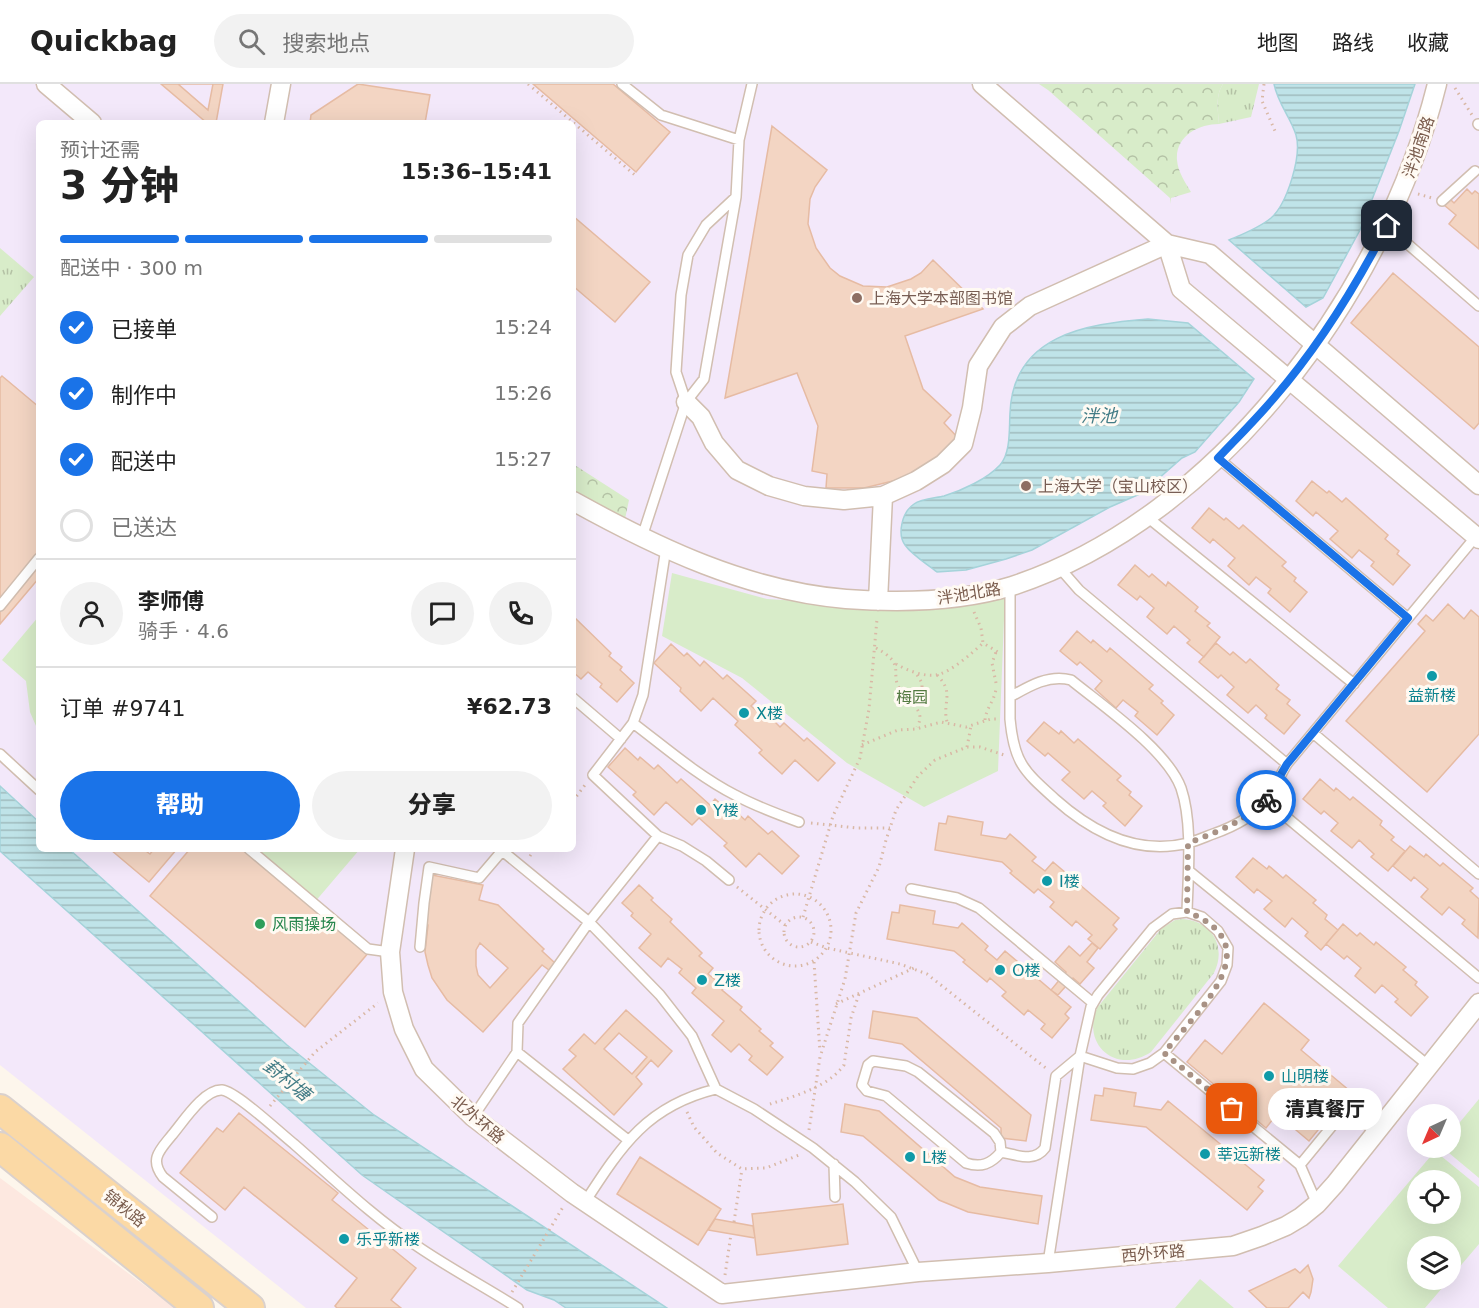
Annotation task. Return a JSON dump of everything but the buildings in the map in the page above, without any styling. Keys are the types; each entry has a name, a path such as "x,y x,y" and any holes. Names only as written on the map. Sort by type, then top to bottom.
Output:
{"main road":[{"name":"锦秋路","path":"0,1109 250,1308"},
{"name":"锦秋路","path":"0,1147 199,1308"}],"street":[{"path":"46,84 88,120"},
{"path":"275,120 281,84"},
{"path":"982,84 1167,244 1210,254 1314,344 1476,477"},
{"name":"泮池南路","path":"1302,362 1349,294 1387,226 1404,189 1421,142 1437,84"},
{"path":"1167,244 1181,289 1478,536"},
{"path":"686,402 701,417 714,443 737,470 769,486 804,496 844,500 883,496 943,464 963,444 972,408 978,366 1003,327 1030,306 1167,244"},
{"name":"泮池北路","path":"576,503 666,548 736,578 772,587 808,594 878,601 964,595 1010,586 1058,566 1095,548 1146,516 1189,484 1218,458 1275,397 1302,362"},
{"path":"878,601 883,496"},
{"name":"北外环路","path":"405,852 390,952 393,992 404,1029 424,1069 473,1117 578,1198 720,1301"},
{"name":"西外环路","path":"720,1301 918,1272 1233,1246 1286,1226 1317,1204 1335,1184 1479,1003"}],"lane":[{"path":"622,84 661,115 739,140"},
{"path":"642,537 686,402 704,380 736,197 739,140 752,84"},
{"path":"1442,201 1478,170"},
{"path":"686,402 676,372 681,294 688,255 706,225 736,197"},
{"path":"1387,226 1479,306"},
{"path":"1218,458 1408,618"},
{"path":"1146,516 1354,684"},
{"path":"1010,586 1010,719 1017,758 1033,779 1092,829 1116,839 1162,847 1188,843 1230,828 1251,814 1266,800 1287,764 1478,536"},
{"path":"666,548 643,695 633,723 593,775 657,836 682,846 706,861 729,880"},
{"path":"0,606 36,562"},
{"path":"1058,566 1079,590 1287,764"},
{"path":"1010,697 1030,685 1052,678 1062,677 1071,680 1156,750 1174,774 1184,799 1189,871 1187,912"},
{"path":"576,701 621,739"},
{"path":"633,723 692,768 733,795 799,822"},
{"path":"1312,733 1479,874"},
{"path":"0,754 36,787"},
{"path":"1266,800 1479,978"},
{"path":"473,1117 517,1052 518,1023 589,922 657,836"},
{"path":"253,852 368,949 390,952"},
{"path":"420,947 423,903 429,867 479,878 499,852"},
{"path":"503,852 589,922 660,995 692,1036 716,1089 754,1109 813,1148 834,1164 891,1217 918,1272"},
{"path":"1189,871 1429,1066"},
{"path":"910,889 957,898 979,908 1093,1003"},
{"path":"1048,1263 1080,1056 1093,1003 1153,928 1172,914 1187,912 1202,917 1218,931 1228,948 1227,965 1221,981 1164,1053 1150,1063 1133,1069 1117,1068 1080,1056"},
{"path":"517,1052 628,1140"},
{"path":"1164,1053 1300,1165 1317,1204"},
{"path":"1001,1152 1032,1157 1040,1155 1045,1148 1056,1076 1080,1056"},
{"path":"873,1061 906,1066 918,1072 994,1133 1000,1142 1001,1152 986,1164 976,1166 966,1162 886,1096 867,1091 862,1085 868,1065 873,1061"},
{"path":"578,1198 628,1140 662,1111 681,1100 716,1089"},
{"path":"212,1217 163,1177 157,1170 156,1162 160,1150 197,1104 206,1095 224,1090 233,1094 254,1111 389,1226 417,1246 518,1308"},
{"path":"1300,1165 1346,1109 1376,1132"},
{"path":"834,1164 835,1197"}],"path":[{"path":"528,84 570,120"},
{"path":"1264,84 1262,101 1275,131"},
{"path":"1452,84 1479,125"},
{"path":"576,125 636,176"},
{"path":"1404,189 1442,201"},
{"path":"964,595 978,617 983,644 997,652 1011,652"},
{"path":"803,917 830,825 854,772 862,745 869,709 878,601"},
{"path":"875,648 884,652 896,664 915,672 937,675 961,662 983,644"},
{"path":"985,720 986,711 994,701 996,684 992,663 997,652"},
{"path":"896,664 900,690 920,712 921,721 916,729"},
{"path":"911,701 922,688 922,683 915,672"},
{"path":"937,675 947,690 948,700 945,712 947,722"},
{"path":"862,745 889,732 947,722 966,728 985,720 1010,719"},
{"path":"967,747 972,726"},
{"path":"808,1134 820,1057 845,979 856,913 879,867 896,810 918,776 935,759 967,747 980,747 1017,758"},
{"path":"576,797 593,775"},
{"path":"799,822 890,828"},
{"path":"729,880 785,925"},
{"path":"794,893 809,897 820,904 830,920 830,939 827,948 814,962 786,966 763,949 758,930 759,921 765,909 776,899 794,893"},
{"path":"811,942 814,930 808,920 803,917 791,918 785,925 783,934 789,944 800,947 811,942 827,948 914,968 927,974 1056,1076"},
{"path":"814,962 820,1057"},
{"path":"836,1004 914,968"},
{"path":"278,1097 315,1052 393,992"},
{"path":"774,1112 765,1106 816,1086 833,1077 844,1065 851,1018 859,994"},
{"path":"681,1100 694,1127 717,1153 742,1169 766,1168 813,1148"},
{"path":"734,1222 742,1169"},
{"path":"507,1301 550,1228 578,1198"},
{"path":"720,1301 731,1234"}],"shaded area":[{"name":"上海大学（宝山校区）","path":"0,84 1479,84 1479,1308 306,1308 0,1065"},
{"path":"0,1178 175,1308 0,1308"}],"green space":[{"path":"1039,84 1223,84 1218,99 1219,124 1204,126 1190,133 1184,138 1177,152 1179,169 1191,192 1171,198 1171,204 1170,198"},
{"path":"1223,84 1259,84 1251,117 1219,124 1218,99"},
{"path":"0,248 34,277 0,316"},
{"path":"576,466 629,500 625,519 576,494"},
{"name":"梅园","path":"672,573 767,599 909,608 1005,594 998,771 924,807 847,763 742,678 662,636"},
{"path":"36,620 36,726 30,712 26,681 2,660"},
{"path":"254,852 357,852 314,903"},
{"path":"1183,919 1202,925 1214,937 1219,954 1214,973 1151,1052 1126,1060 1105,1053 1094,1034 1093,1021 1097,1008 1161,929 1175,920"},
{"path":"1479,1099 1479,1178 1455,1158 1461,1158 1461,1121"},
{"path":"1429,1158 1444,1158 1458,1170 1419,1170"},
{"path":"1461,1172 1479,1187 1479,1244 1461,1265 1461,1236 1407,1236 1407,1290 1440,1290 1425,1308 1388,1308 1338,1266 1407,1184 1407,1224 1461,1224"},
{"path":"1200,1279 1234,1308 1175,1308"}],"water":[{"path":"1274,84 1415,84 1360,230 1323,298 1306,307 1229,240 1256,228 1271,218 1288,191 1292,179 1297,155 1296,135 1278,98"},
{"name":"泮池","path":"1148,319 1188,323 1254,379 1239,402 1195,452 1182,458 1142,493 1110,507 1032,550 1006,559 966,570 937,572 908,549 901,535 901,529 906,512 914,504 959,491 974,484 995,470 1004,460 1008,447 1014,387 1024,366 1039,350 1078,330"},
{"name":"葑村塘","path":"0,786 36,819 36,852 72,852 287,1045 374,1115 667,1308 566,1308 554,1300 527,1290 362,1175 0,851"}],"way so far":[{"path":"1232,1109 1164,1053 1221,981 1227,965 1228,948 1218,931 1202,917 1187,912 1188,843 1230,828 1251,814 1266,800"}],"place":[{"name":"上海大学本部图书馆","path":"857,298"},
{"name":"上海大学（宝山校区）","path":"1026,486"},
{"name":"益新楼","path":"1432,676"},
{"name":"X楼","path":"744,713"},
{"name":"Y楼","path":"701,810"},
{"name":"I楼","path":"1047,881"},
{"name":"风雨操场","path":"260,924"},
{"name":"O楼","path":"1000,970"},
{"name":"Z楼","path":"702,980"},
{"name":"山明楼","path":"1269,1076"},
{"name":"清真餐厅","path":"1232,1109"},
{"name":"莘远新楼","path":"1205,1154"},
{"name":"L楼","path":"910,1157"},
{"name":"乐乎新楼","path":"344,1239"}],"route":[{"path":"1266,800 1287,764 1408,618 1218,458 1275,397 1302,362 1349,294 1387,226"}]}
